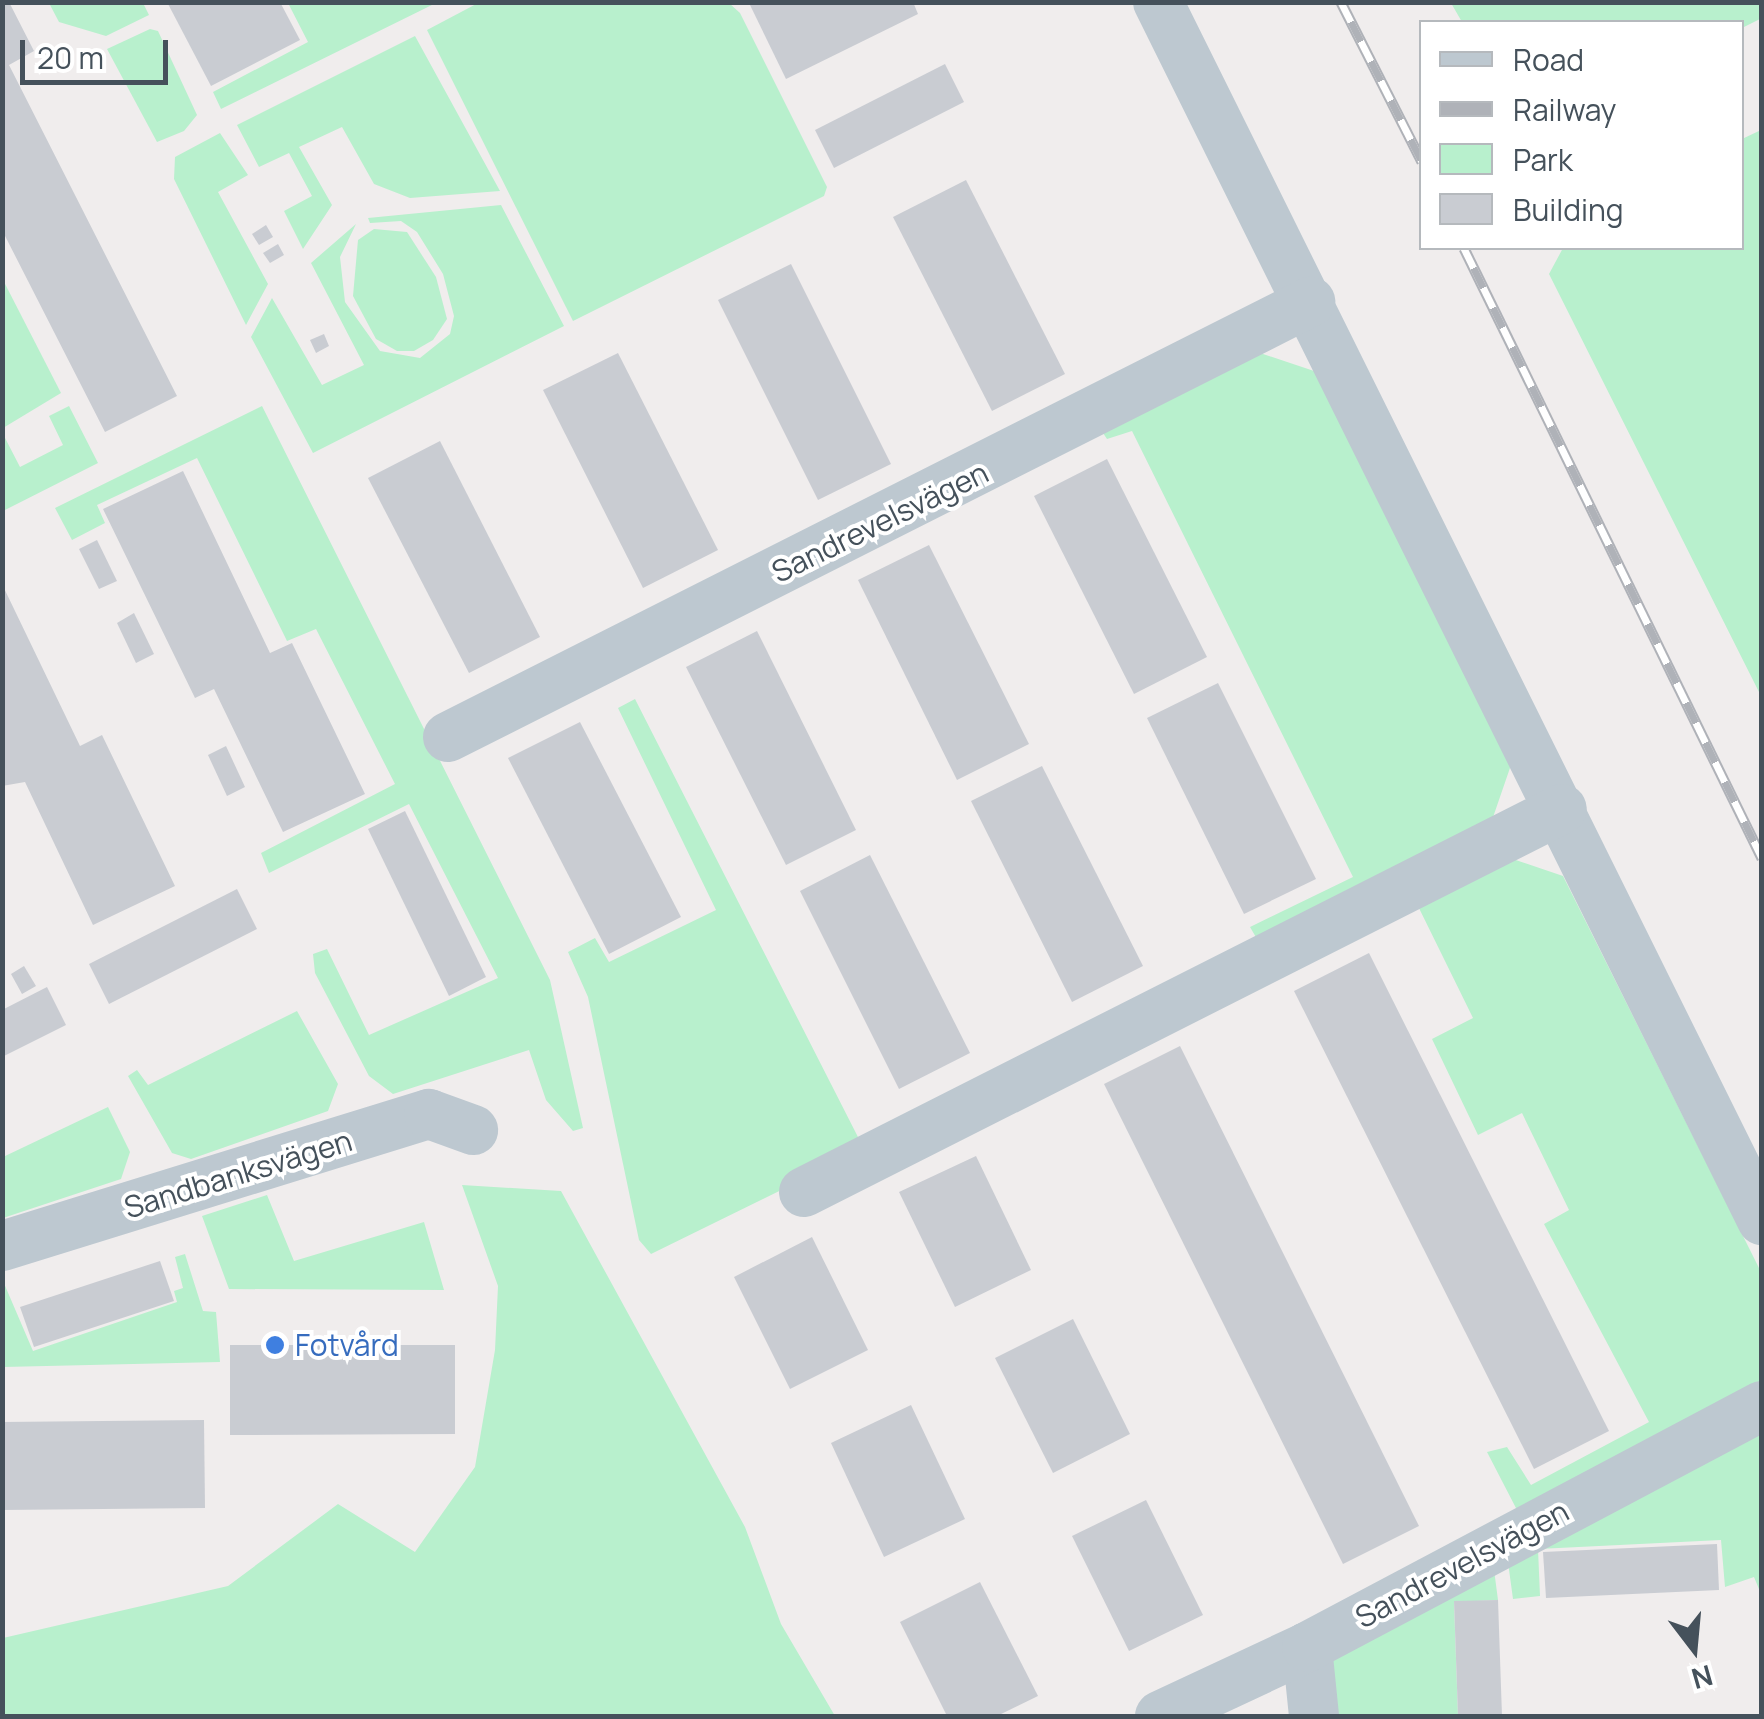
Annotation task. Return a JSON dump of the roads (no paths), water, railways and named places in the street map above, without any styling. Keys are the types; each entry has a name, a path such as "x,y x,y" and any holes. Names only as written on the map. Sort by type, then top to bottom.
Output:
{"street":[{"path":"1158,2 1562,809 1762,1220"},
{"name":"Sandrevelsvägen","path":"448,738 1310,302"},
{"path":"804,1192 1562,809"},
{"name":"Sandbanksvägen","path":"2,1246 429,1114 473,1130"},
{"name":"Sandrevelsvägen","path":"1160,1716 1307,1647 1762,1406"},
{"path":"1307,1647 1314,1716"}],"railway":[{"path":"1341,2 1419,156"},
{"path":"1465,250 1762,858"}],"place":[{"name":"Fotvård","path":"275,1345"}]}
